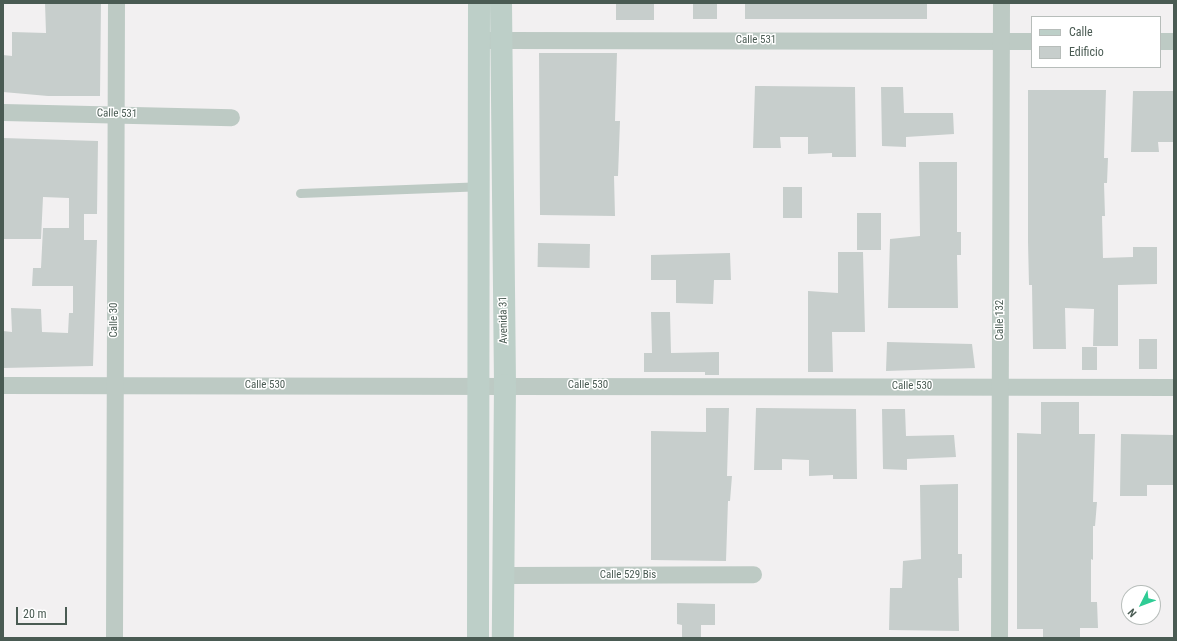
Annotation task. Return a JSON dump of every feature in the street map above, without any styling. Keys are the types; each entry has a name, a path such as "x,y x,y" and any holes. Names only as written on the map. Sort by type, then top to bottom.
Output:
{"main road":[{"path":"478,638 479,3"},
{"name":"Avenida 31","path":"501,3 505,385 503,638"}],"street":[{"name":"Calle 30","path":"114,638 116,3"},
{"name":"Calle 132","path":"999,638 1001,3"},
{"name":"Calle 531","path":"479,40 1031,41"},
{"path":"1161,41 1174,41"},
{"name":"Calle 531","path":"3,112 231,117"},
{"name":"Calle 530","path":"3,385 114,386 479,384 1174,387"},
{"name":"Calle 529 Bis","path":"504,575 753,574"}],"lane":[{"path":"300,193 479,186"}],"building":[{"path":"45,3 101,3 100,96 48,96 3,92 3,55 12,56 12,32 46,33"},
{"path":"616,3 654,3 654,20 616,20"},
{"path":"693,3 717,3 717,19 693,19"},
{"path":"745,3 927,3 927,19 745,19"},
{"path":"539,53 617,53 615,121 620,121 618,176 614,176 615,216 540,215"},
{"path":"755,86 855,87 856,157 832,157 832,153 808,154 808,137 780,137 781,148 753,148"},
{"path":"881,87 903,87 904,113 953,113 954,134 906,137 906,147 882,146"},
{"path":"1028,90 1106,90 1104,158 1108,158 1107,183 1104,183 1105,216 1102,216 1103,258 1133,257 1133,247 1157,247 1157,284 1118,285 1118,346 1093,346 1094,309 1065,308 1066,349 1033,349 1032,285 1029,285 1028,242"},
{"path":"1133,91 1174,91 1174,142 1158,142 1159,152 1131,152"},
{"path":"3,138 98,141 97,214 84,214 84,240 97,240 93,366 3,368 3,331 12,332 11,308 41,309 42,332 68,333 69,313 73,313 73,286 32,286 33,268 41,268 43,228 69,228 69,198 43,197 41,239 3,239"},
{"path":"919,162 957,162 957,232 961,232 961,255 957,255 958,308 888,308 890,239 920,236"},
{"path":"783,187 802,187 802,218 783,218"},
{"path":"857,213 881,213 881,250 857,250"},
{"path":"538,243 590,244 590,268 538,267"},
{"path":"838,252 863,252 865,332 832,332 833,372 808,372 808,291 838,293"},
{"path":"730,253 731,280 714,280 713,304 676,303 676,280 651,280 651,255"},
{"path":"651,312 670,312 671,353 719,352 719,375 705,375 705,372 644,372 644,353 652,353"},
{"path":"1139,339 1157,339 1157,369 1139,369"},
{"path":"887,342 972,344 975,368 886,371"},
{"path":"1082,347 1097,347 1097,370 1082,370"},
{"path":"1041,402 1079,402 1079,434 1095,434 1093,502 1097,502 1095,526 1093,526 1093,560 1091,559 1091,602 1097,602 1098,628 1080,628 1080,638 1043,638 1043,629 1017,629 1017,433 1041,434"},
{"path":"706,408 729,408 727,476 732,476 730,501 728,501 726,561 651,560 651,431 706,432"},
{"path":"756,408 856,409 857,479 833,479 833,475 809,476 809,460 782,459 782,470 754,470"},
{"path":"882,409 905,409 906,436 954,435 956,457 907,459 907,470 883,469"},
{"path":"1121,434 1174,435 1174,485 1147,485 1147,496 1120,496"},
{"path":"958,484 958,554 962,554 962,578 958,578 959,631 889,630 890,588 902,588 903,561 921,559 920,485"},
{"path":"677,603 715,604 715,625 701,625 701,638 682,638 682,625 677,624"}]}
